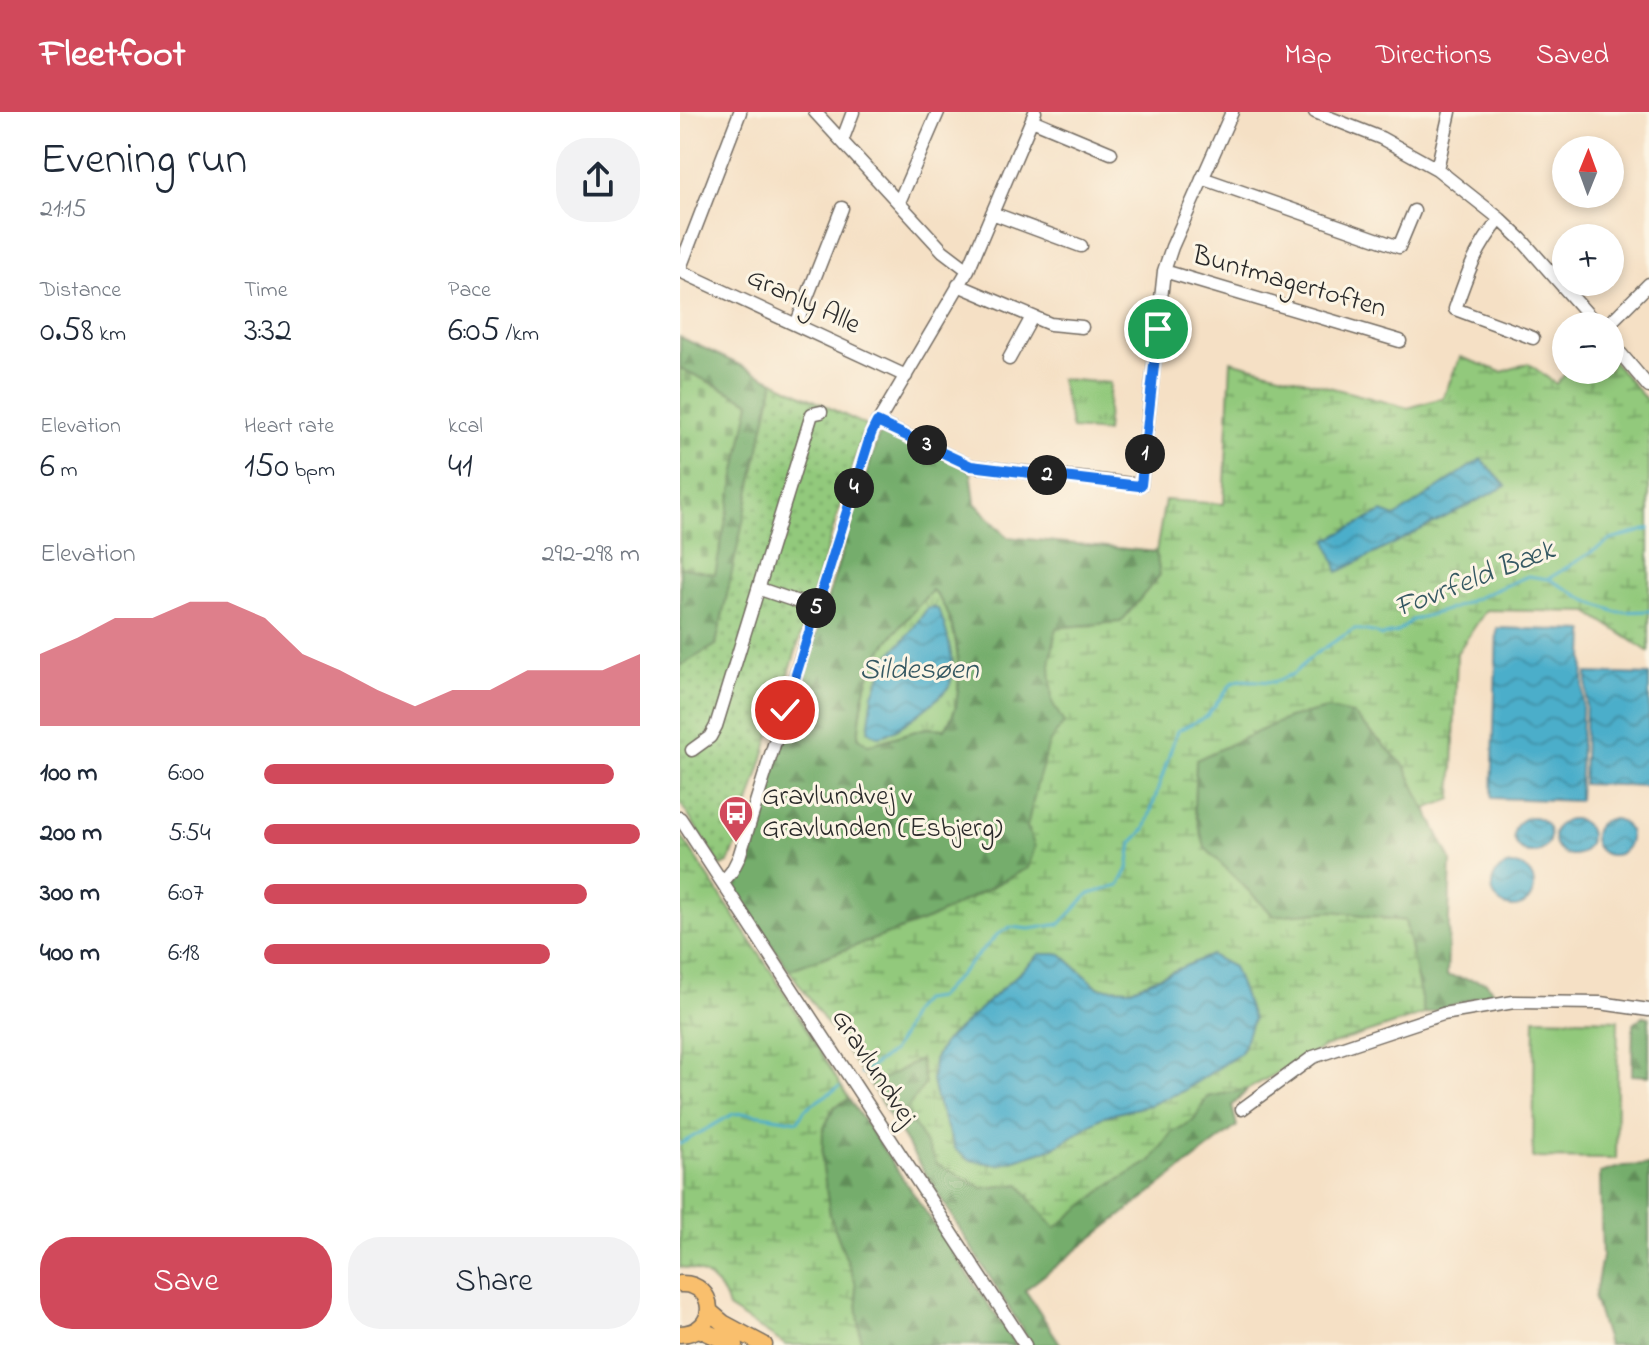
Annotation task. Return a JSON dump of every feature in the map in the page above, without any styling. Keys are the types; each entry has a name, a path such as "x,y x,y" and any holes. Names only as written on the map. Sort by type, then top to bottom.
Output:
{"main road":[{"path":"680,1284 700,1289 706,1296 709,1311 699,1329 681,1334"},
{"path":"709,1311 723,1323 764,1345"},
{"path":"699,1329 735,1345"}],"street":[{"path":"680,269 740,112"},
{"path":"815,112 943,251 968,270"},
{"path":"842,141 853,112"},
{"path":"899,202 938,112"},
{"path":"874,428 971,466 1141,485 1164,271 1232,112"},
{"path":"1315,112 1335,116 1437,169 1500,219 1534,251 1586,312"},
{"path":"1437,169 1450,112"},
{"path":"723,882 739,857 874,428 968,270 1034,116 1111,153"},
{"path":"1202,178 1399,247 1414,211"},
{"path":"796,325 842,208"},
{"path":"992,213 1081,246"},
{"path":"1500,219 1472,260 1455,309 1533,338"},
{"name":"Granly Alle","path":"680,269 906,376"},
{"name":"Buntmagertoften","path":"1164,271 1400,341"},
{"path":"1621,312 1649,284"},
{"path":"958,285 1050,324 1082,327"},
{"path":"1009,359 1032,317"},
{"path":"1624,358 1649,387"},
{"path":"692,750 710,737 716,726 812,414 821,412"},
{"path":"760,589 816,608"},
{"name":"Gravlundvej","path":"680,818 1025,1345"},
{"path":"1242,1109 1313,1057 1443,1014 1514,1002 1600,1003 1649,1010"}],"green space":[{"path":"680,337 774,381 716,645 680,666 680,567 715,573 750,402 680,368"},
{"path":"1460,357 1502,372 1528,363 1552,384 1624,384 1624,374 1649,403 1649,652 1588,612 1486,610 1457,653 1452,799 1425,809 1405,766 1353,714 1327,709 1288,718 1196,760 1194,808 1205,848 1274,916 1333,911 1405,921 1424,1014 1324,1047 1248,1089 1207,1097 1194,1120 1171,1133 1151,1161 1108,1186 1055,1228 1020,1184 982,1188 937,1164 906,1110 925,1084 920,1059 871,1086 789,970 930,919 1028,868 1035,847 1027,827 1037,784 1049,743 1064,723 1052,702 1050,665 1056,628 1121,622 1160,575 1156,552 1165,500 1224,504 1231,361 1408,408 1443,398","holes":["1040,954 1061,954 1099,988 1131,989 1211,955 1150,1105 1104,1116 1053,1148 934,1060 944,1042"]},
{"path":"680,368 750,402 715,574 680,567"},
{"path":"1060,379 1110,383 1106,432 1072,429"},
{"path":"774,381 867,426 736,846 728,863 721,866 680,803 680,666 716,645"},
{"path":"887,431 971,470 975,503 1007,537 1156,552 1160,575 1121,622 1056,628 1064,723 1049,744 1035,847 1029,868 930,919 789,970 731,885 748,853 878,437","holes":["932,590 941,601 953,629 958,661 958,692 951,718 945,729 926,728 868,745 858,737 865,690 874,664 893,635"]},
{"name":"Sildesøen","path":"932,590 948,614 956,645 959,677 954,712 945,729 926,728 868,745 858,737 870,672 893,634"},
{"path":"1327,709 1353,714 1405,766 1451,860 1447,976 1486,982 1493,992 1424,1014 1405,921 1333,911 1274,916 1205,848 1194,808 1196,759 1288,718"},
{"path":"680,834 774,976 849,1099 834,1107 823,1130 822,1162 830,1216 855,1282 861,1345 786,1345 728,1308 717,1285 705,1275 680,1267"},
{"path":"1643,1016 1649,1017 1649,1076 1632,1075 1633,1024"},
{"path":"1535,1018 1618,1020 1616,1159 1533,1158"},
{"path":"920,1059 926,1084 982,1188 1020,1184 1033,1203 1108,1186 1151,1161 1171,1133 1194,1120 1207,1097 1248,1089 1232,1106 1237,1126 1025,1290 1061,1345 1032,1345 871,1086"},
{"path":"849,1099 1016,1345 861,1345 855,1282 830,1216 822,1162 823,1131 834,1107"},
{"path":"1649,1165 1649,1345 1608,1345 1594,1299 1602,1257 1600,1173 1623,1166"}],"water":[{"path":"1481,459 1506,486 1338,572 1327,540 1382,512 1395,517"},
{"name":"Sildesøen","path":"927,609 938,609 947,635 952,667 950,684 939,697 907,722 886,734 874,735 868,730 873,694 889,656"},
{"path":"1497,628 1585,631 1579,801 1492,798"},
{"path":"1587,673 1649,675 1649,786 1583,784"},
{"path":"1532,817 1545,822 1550,835 1545,848 1532,853 1519,848 1514,835 1519,822"},
{"path":"1572,819 1585,824 1590,837 1585,850 1572,855 1559,850 1554,837 1559,824"},
{"path":"1612,819 1625,824 1630,837 1625,850 1612,855 1599,850 1594,837 1599,824"},
{"path":"1513,865 1528,871 1534,886 1528,901 1513,907 1498,901 1492,886 1498,871"},
{"path":"1040,954 1061,954 1099,988 1131,989 1211,955 1233,967 1253,1019 1241,1053 1183,1091 1150,1105 1104,1116 1053,1148 999,1165 969,1160 955,1149 936,1099 932,1081 934,1060 944,1042"}],"waterway":[{"name":"Fovrfeld Bæk","path":"861,1074 892,1052 912,1011 922,1000 937,998 998,934 1010,927 1030,929 1060,924 1089,894 1119,886 1128,869 1132,843 1145,829 1177,731 1207,716 1232,683 1240,680 1274,682 1293,674 1315,654 1354,629 1382,636 1398,632 1412,620 1453,608 1528,576 1548,579 1611,540 1649,529"},
{"path":"1549,579 1590,602 1617,612 1649,611"},
{"name":"Fovrfeld Bæk","path":"680,1144 733,1114 748,1113 798,1121 805,1109 839,1087"}],"place":[{"name":"Gravlundvej v Gravlunden (Esbjerg)","path":"736,844"}],"route":[{"path":"785,710 877,422 971,466 1139,486 1158,329"}]}
